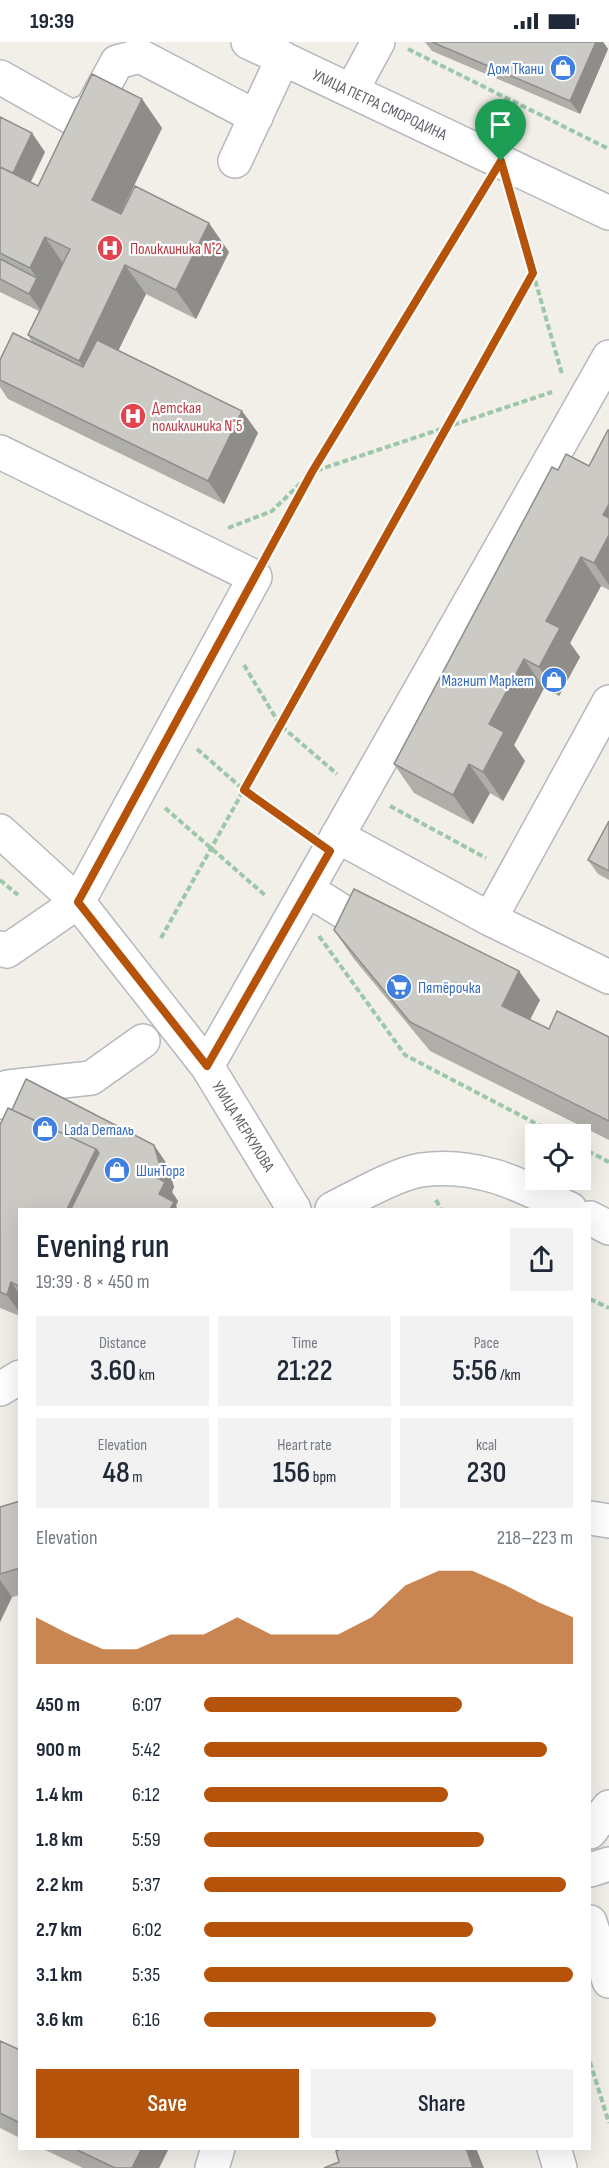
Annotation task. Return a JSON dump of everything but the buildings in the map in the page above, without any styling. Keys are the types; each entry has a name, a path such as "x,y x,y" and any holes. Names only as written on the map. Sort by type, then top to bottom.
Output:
{"street":[{"name":"УЛИЦА ПЕТРА СМОРОДИНА","path":"248,42 609,213"},
{"path":"352,90 391,45"},
{"path":"0,77 71,117 91,110 117,62 140,56 256,117"},
{"path":"235,161 284,58"},
{"path":"207,1066 291,918 330,903 334,844 609,357"},
{"path":"0,452 255,577 78,902 7,951 0,948"},
{"path":"490,919 609,702"},
{"name":"УЛИЦА МЕРКУЛОВА","path":"0,831 78,902 207,1066 283,1203"},
{"path":"334,844 609,977"},
{"path":"0,1102 8,1087 91,1078 143,1041"},
{"path":"334,1208 386,1183 420,1170 471,1169 519,1184 568,1208"},
{"path":"591,1219 609,1228"},
{"path":"0,1389 18,1378"},
{"path":"591,1518 609,1521"},
{"path":"591,1831 609,1807"},
{"path":"591,1870 609,1864"},
{"path":"591,1925 609,1981 591,1987"},
{"path":"212,2168 217,2150"},
{"path":"555,2150 560,2168"}],"path":[{"path":"391,45 609,149"},
{"path":"501,161 562,376"},
{"path":"255,577 312,472 501,161"},
{"path":"161,938 533,273"},
{"path":"218,531 272,510 312,472 555,391"},
{"path":"194,746 244,790 334,844"},
{"path":"141,787 291,918"},
{"path":"330,903 318,935 405,1055 537,1124"},
{"path":"591,1153 609,1162"},
{"path":"591,1299 609,1308"},
{"path":"591,2065 609,2123"}],"place":[{"name":"Дом Ткани","path":"563,68"},
{"name":"Поликлиника N˚2","path":"110,248"},
{"name":"Детская поликлиника N˚5","path":"133,416"},
{"name":"Магнит Маркет","path":"554,680"},
{"name":"Пятёрочка","path":"399,987"},
{"name":"Lada Dеталь","path":"45,1129"},
{"name":"ШинТорг","path":"117,1170"}],"route":[{"path":"501,161 533,273 244,790 330,851 207,1066 78,902 312,472 501,161"}]}
